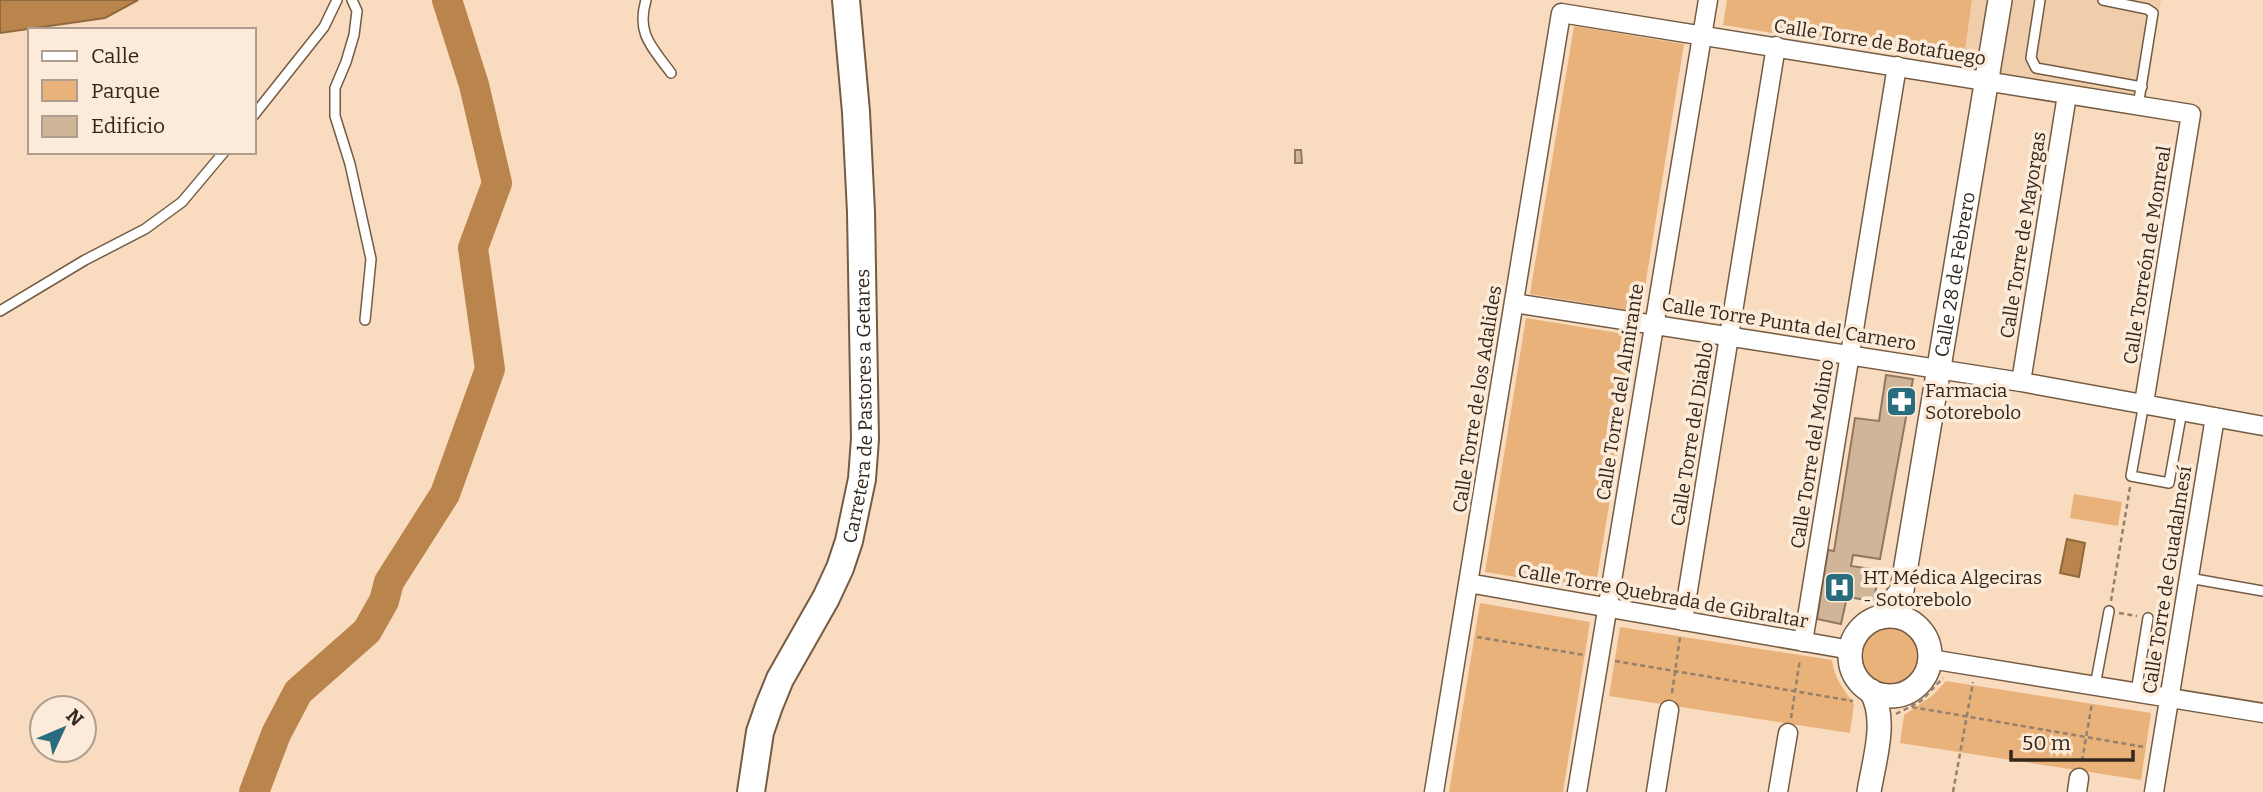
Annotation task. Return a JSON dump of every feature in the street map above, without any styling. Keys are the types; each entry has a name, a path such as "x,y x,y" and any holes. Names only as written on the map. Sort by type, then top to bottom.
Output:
{"main road":[{"name":"Carretera de Pastores a Getares","path":"751,792 760,732 769,706 780,679 840,568 849,541 862,479 865,414 861,212 846,0"}],"street":[{"name":"Calle Torre del Almirante","path":"1577,792 1708,0"},
{"name":"Calle 28 de Febrero","path":"1874,613 1902,590 2000,0"},
{"name":"Calle Torre de Botafuego","path":"1561,13 2191,114"},
{"name":"Calle Torre de los Adalides","path":"1434,792 1561,13"},
{"name":"Calle Torre del Diablo","path":"1683,621 1776,46"},
{"name":"Calle Torre del Molino","path":"1803,642 1897,66"},
{"name":"Calle Torre de Mayorgas","path":"2021,382 2067,94"},
{"name":"Calle Torreón de Monreal","path":"2144,403 2191,114"},
{"name":"Calle Torre Punta del Carnero","path":"1514,303 2021,382 2263,426"},
{"name":"Calle Torre de Guadalmesí","path":"2154,792 2215,417"},
{"name":"Calle Torre Quebrada de Gibraltar","path":"1468,583 1845,649"},
{"path":"1902,590 1907,609 1938,660 2263,713"},
{"path":"1881,703 1857,678 1845,649 1874,613 1900,617 1916,625"},
{"path":"1881,703 1915,688 1938,660"},
{"path":"1869,792 1881,703"},
{"path":"1656,792 1669,710"},
{"path":"1778,792 1788,733"}],"lane":[{"path":"256,112 324,27 337,0"},
{"path":"352,0 357,11 346,62 335,88 335,116 350,164 371,259 365,320"},
{"path":"646,0 643,12 646,40 671,73"},
{"path":"2040,0 2031,58 2036,68 2142,87"},
{"path":"2103,0 2147,9 2153,13 2138,106"},
{"path":"0,311 85,260 145,229 182,202 223,154"},
{"path":"2144,403 2132,476 2169,482 2182,411"},
{"path":"2189,578 2263,591"},
{"path":"2095,685 2109,611"},
{"path":"2136,692 2148,618"}],"path":[{"path":"2132,476 2109,611 2148,618"},
{"path":"1874,613 1849,624 1842,636 1845,649 1838,657 1844,675 1881,703 1928,695 1944,678 1938,660"},
{"path":"1669,710 1683,621"},
{"path":"1460,634 2161,750"},
{"path":"1788,733 1803,642"},
{"path":"1953,792 1976,667"},
{"path":"2078,785 2095,685"}],"shaded area":[{"path":"0,0 138,0 105,18 0,33"},
{"path":"1972,0 2161,0 2145,107 1961,76"},
{"path":"2067,539 2085,543 2079,577 2060,573"}],"green space":[{"path":"1727,0 1972,0 1963,64 1723,25"},
{"path":"1574,26 1684,44 1641,312 1530,294"},
{"path":"1526,318 1637,336 1595,590 1485,572"},
{"path":"2074,494 2122,502 2118,526 2070,518"},
{"path":"1480,603 1590,622 1563,792 1449,792"},
{"path":"1889,623 1911,632 1920,654 1911,676 1889,685 1867,676 1858,654 1867,632"},
{"path":"1620,627 1832,660 1837,678 1854,704 1850,733 1609,696"},
{"path":"1946,681 2151,713 2141,780 1900,743 1904,715 1932,696"}],"building":[{"path":"1295,150 1301,150 1302,163 1295,163"},
{"path":"1886,375 1913,379 1880,559 1853,555 1851,566 1879,570 1874,601 1847,597 1841,624 1817,619 1828,550 1834,551 1855,418 1879,421"}],"waterway":[{"path":"254,792 276,734 298,692 367,631 384,601 389,582 445,494 490,369 473,248 497,183 474,85 447,0"}],"place":[{"name":"Farmacia Sotorebolo","path":"1902,401"},
{"name":"HT Médica Algeciras - Sotorebolo","path":"1840,588"}]}
